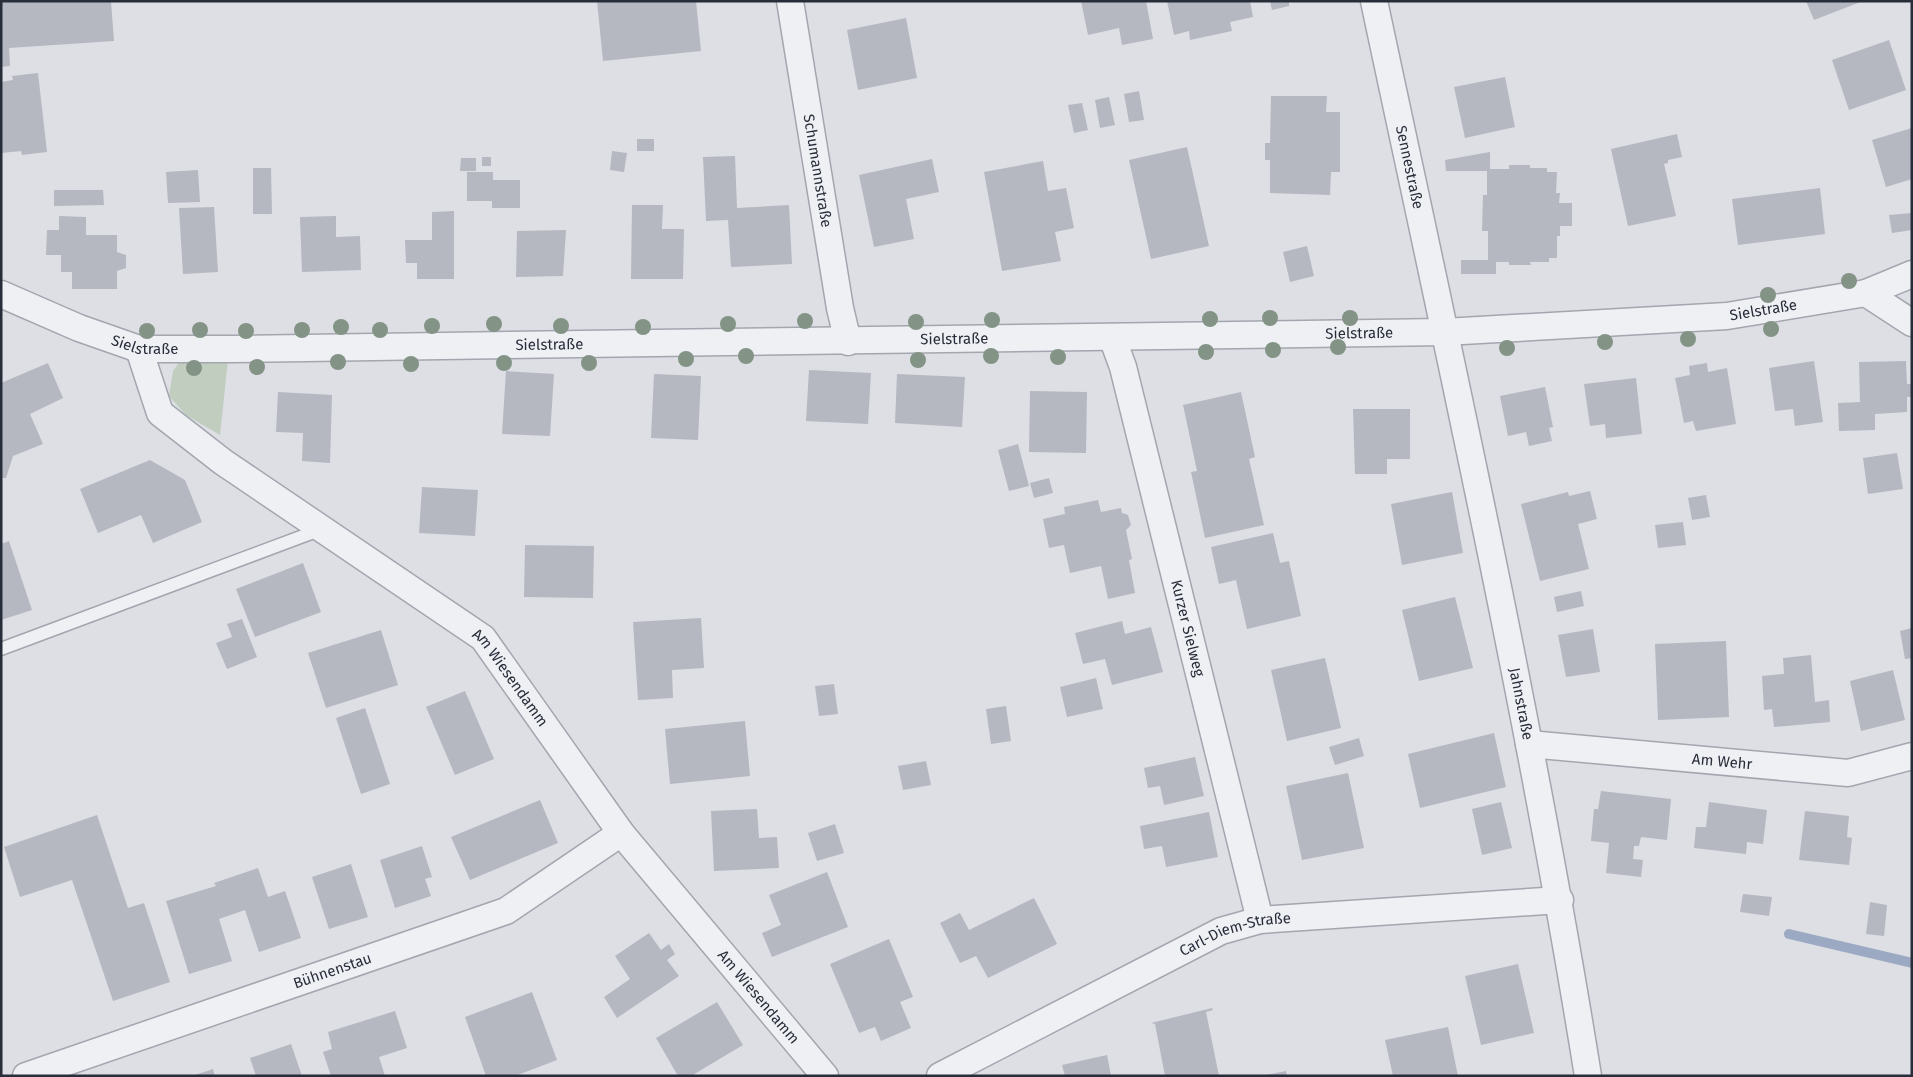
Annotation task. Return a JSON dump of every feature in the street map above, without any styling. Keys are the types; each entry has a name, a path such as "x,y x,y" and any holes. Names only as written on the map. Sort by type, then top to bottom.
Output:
{"street":[{"name":"Schumannstraße","path":"790,1 840,308 848,342"},
{"name":"Sennestraße","path":"1374,1 1444,332"},
{"name":"Sielstraße","path":"1,294 79,328 139,349 848,342 1444,332 1727,316 1866,293 1912,274"},
{"path":"1866,293 1912,323"},
{"name":"Jahnstraße","path":"1444,332 1560,900 1588,1076"},
{"name":"Kurzer Sielweg","path":"1112,337 1123,367 1260,920"},
{"name":"Am Wiesendamm","path":"139,349 160,413 223,462 483,638 621,833 825,1076"},
{"name":"Am Wehr","path":"1529,744 1848,773 1912,756"},
{"name":"Bühnenstau","path":"26,1076 58,1070 506,911 621,833"},
{"name":"Carl-Diem-Straße","path":"940,1076 1221,931 1260,920 1560,900"}],"lane":[{"path":"1,649 322,529"}],"green space":[{"path":"228,360 220,435 186,415 169,396 173,371 180,361"}],"building":[{"path":"1,1 111,1 114,41 9,48 10,66 1,67"},
{"path":"597,1 696,1 701,51 603,61"},
{"path":"1081,1 1146,1 1153,39 1122,45 1119,28 1088,35"},
{"path":"1167,1 1250,1 1253,17 1230,22 1232,31 1190,40 1189,31 1174,35"},
{"path":"1270,1 1289,1 1289,6 1272,10"},
{"path":"1806,1 1863,1 1814,20"},
{"path":"906,18 917,78 858,90 847,30"},
{"path":"1889,40 1906,90 1849,110 1832,60"},
{"path":"38,73 47,152 22,155 21,151 1,153 1,82 13,80 12,76"},
{"path":"1505,77 1515,127 1465,138 1454,87"},
{"path":"1139,91 1144,120 1129,122 1124,94"},
{"path":"1271,96 1327,96 1326,112 1340,112 1340,172 1331,172 1330,195 1270,193 1270,160 1265,160 1265,143 1270,143"},
{"path":"1109,97 1115,125 1100,128 1095,100"},
{"path":"1082,103 1088,130 1074,133 1068,105"},
{"path":"1912,128 1912,179 1886,187 1872,140"},
{"path":"1677,134 1682,157 1668,160 1668,163 1664,164 1676,216 1628,226 1611,149"},
{"path":"637,139 654,139 654,151 637,151"},
{"path":"1187,147 1209,246 1151,259 1129,160"},
{"path":"612,151 627,153 624,172 610,170"},
{"path":"1490,152 1490,169 1509,169 1509,165 1530,165 1530,168 1547,168 1547,172 1557,172 1556,193 1560,193 1559,203 1572,203 1572,226 1560,226 1560,236 1557,236 1557,258 1549,258 1549,262 1530,262 1531,265 1509,265 1509,262 1496,262 1496,274 1461,274 1461,260 1488,260 1488,231 1482,231 1483,195 1487,195 1487,171 1446,171 1445,160"},
{"path":"735,156 737,208 789,205 792,264 731,267 728,220 706,221 703,157"},
{"path":"482,157 491,157 491,166 482,166"},
{"path":"461,158 476,158 476,171 460,171"},
{"path":"932,159 939,192 906,199 914,239 874,247 859,175"},
{"path":"1043,161 1048,191 1066,188 1074,228 1055,232 1061,261 1002,271 984,172"},
{"path":"253,168 271,168 272,214 253,214"},
{"path":"198,170 200,202 168,203 166,172"},
{"path":"467,172 493,172 493,180 520,180 520,208 492,208 492,201 467,201"},
{"path":"1820,188 1825,234 1738,245 1732,199"},
{"path":"54,190 103,190 104,205 54,206"},
{"path":"632,205 663,205 662,229 684,229 683,279 631,279"},
{"path":"214,207 218,272 183,274 179,208"},
{"path":"454,211 454,279 417,279 417,263 406,263 405,240 432,240 432,212"},
{"path":"1912,213 1912,230 1892,233 1889,215"},
{"path":"59,216 86,217 86,235 117,235 117,252 126,255 126,268 117,271 117,289 72,289 72,272 61,272 61,255 46,255 47,230 59,230"},
{"path":"336,216 336,237 360,236 361,270 302,272 300,217"},
{"path":"566,230 563,276 516,277 517,231"},
{"path":"1307,246 1314,276 1290,282 1283,252"},
{"path":"1814,361 1823,422 1795,426 1793,409 1775,411 1769,368"},
{"path":"1906,361 1907,384 1912,384 1912,397 1907,397 1907,412 1875,414 1875,430 1839,431 1838,403 1860,402 1859,362"},
{"path":"48,363 63,398 30,414 43,444 13,456 6,478 1,478 1,383"},
{"path":"1707,363 1708,372 1727,368 1736,424 1696,431 1693,421 1684,423 1675,378 1690,375 1689,366"},
{"path":"809,370 871,373 868,424 806,421"},
{"path":"506,371 554,374 550,436 502,434"},
{"path":"654,374 701,376 698,440 651,438"},
{"path":"897,374 965,377 962,427 895,423"},
{"path":"1636,378 1642,434 1606,438 1605,424 1590,426 1584,384"},
{"path":"1545,387 1553,427 1549,428 1552,441 1529,446 1526,432 1508,436 1500,396"},
{"path":"1030,391 1087,392 1086,453 1029,452"},
{"path":"278,392 332,395 330,463 302,461 303,433 276,432"},
{"path":"1241,392 1255,457 1249,459 1264,525 1205,538 1191,472 1197,471 1183,405"},
{"path":"1353,409 1410,409 1410,459 1387,459 1387,474 1355,474"},
{"path":"1018,444 1029,486 1009,491 998,450"},
{"path":"1897,453 1903,489 1868,494 1863,458"},
{"path":"150,460 185,480 202,522 153,543 141,515 98,533 80,489"},
{"path":"1049,478 1053,493 1034,498 1030,483"},
{"path":"422,487 478,490 475,536 419,533"},
{"path":"1590,491 1597,519 1578,524 1589,569 1540,581 1521,504 1568,492 1569,496"},
{"path":"1452,492 1463,553 1402,565 1391,504"},
{"path":"1706,495 1710,517 1692,520 1688,498"},
{"path":"1098,500 1101,512 1121,508 1122,513 1128,515 1131,525 1126,530 1132,559 1129,560 1135,593 1108,599 1101,566 1070,573 1064,545 1049,548 1043,519 1065,514 1064,507"},
{"path":"1683,522 1686,545 1658,548 1655,525"},
{"path":"1273,533 1280,563 1289,561 1301,616 1247,629 1236,580 1219,584 1211,547"},
{"path":"9,541 32,610 1,620 1,544"},
{"path":"525,545 594,546 593,598 524,597"},
{"path":"303,563 321,612 255,637 236,589"},
{"path":"1581,591 1584,606 1557,612 1554,597"},
{"path":"1455,597 1473,668 1419,681 1402,610"},
{"path":"701,618 704,668 672,670 673,698 638,700 633,622"},
{"path":"242,619 257,657 227,669 216,643 232,637 227,624"},
{"path":"1122,621 1125,634 1151,627 1163,672 1112,685 1105,659 1083,664 1075,633"},
{"path":"1912,628 1912,658 1905,659 1900,631"},
{"path":"1593,629 1600,672 1566,677 1558,635"},
{"path":"381,630 398,685 326,708 308,653"},
{"path":"1726,641 1729,717 1658,720 1655,644"},
{"path":"1811,655 1815,702 1829,700 1830,722 1774,727 1772,709 1764,710 1762,676 1784,674 1783,658"},
{"path":"1325,658 1341,728 1287,741 1271,670"},
{"path":"1893,670 1905,720 1861,731 1850,681"},
{"path":"1096,678 1103,709 1067,717 1060,687"},
{"path":"834,684 838,714 819,716 815,686"},
{"path":"465,691 494,759 455,775 426,707"},
{"path":"1006,706 1011,741 991,744 986,709"},
{"path":"365,708 390,784 361,794 336,718"},
{"path":"745,721 750,776 670,784 665,729"},
{"path":"1494,733 1506,787 1420,808 1408,754"},
{"path":"1359,738 1364,756 1335,765 1329,747"},
{"path":"1195,757 1204,796 1164,805 1160,786 1148,788 1144,768"},
{"path":"926,761 931,785 903,790 898,766"},
{"path":"1348,773 1364,848 1302,860 1286,786"},
{"path":"1601,791 1671,799 1667,840 1641,837 1639,846 1634,846 1633,859 1643,860 1641,877 1606,873 1609,843 1591,841 1594,809 1598,809"},
{"path":"540,800 558,843 470,880 451,837"},
{"path":"1501,802 1512,848 1482,855 1472,809"},
{"path":"1709,802 1767,810 1763,844 1747,842 1746,854 1694,848 1696,827 1706,827"},
{"path":"757,809 759,838 777,837 779,868 714,871 711,811"},
{"path":"1805,811 1849,816 1847,837 1852,838 1849,865 1799,860"},
{"path":"1209,812 1218,857 1166,867 1162,846 1144,849 1140,826"},
{"path":"97,815 128,908 144,903 170,982 113,1001 72,880 20,897 4,847"},
{"path":"835,824 844,853 817,861 808,833"},
{"path":"422,846 432,877 425,879 431,896 395,908 380,860"},
{"path":"351,864 368,917 329,929 312,877"},
{"path":"258,868 268,897 285,891 301,938 259,952 245,910 219,919 232,961 189,974 166,901 216,886 214,883"},
{"path":"827,872 848,927 772,957 762,933 781,925 769,895"},
{"path":"1743,894 1772,897 1769,916 1740,912"},
{"path":"1034,898 1057,944 988,978 976,956 960,963 940,923 960,913 969,930"},
{"path":"1870,902 1887,905 1884,936 1866,934"},
{"path":"649,933 661,950 669,944 675,954 667,960 679,976 617,1018 604,997 630,979 615,956"},
{"path":"889,939 913,997 900,1002 911,1028 881,1041 875,1027 859,1033 830,964"},
{"path":"1518,964 1534,1033 1481,1045 1465,976"},
{"path":"532,992 557,1060 515,1076 486,1076 465,1017"},
{"path":"717,1002 743,1045 691,1076 678,1076 656,1038"},
{"path":"1212,1008 1213,1010 1206,1012 1219,1076 1165,1076 1155,1024 1151,1023"},
{"path":"395,1011 407,1048 379,1057 385,1076 331,1076 323,1052 332,1049 328,1032"},
{"path":"1448,1027 1458,1076 1393,1076 1385,1040"},
{"path":"291,1044 302,1076 256,1076 250,1058"},
{"path":"1107,1055 1111,1076 1065,1076 1062,1065"},
{"path":"213,1069 215,1076 195,1076 195,1075"},
{"path":"1286,1071 1287,1076 1266,1076 1266,1075"}],"waterway":[{"path":"1789,934 1912,963"}]}
